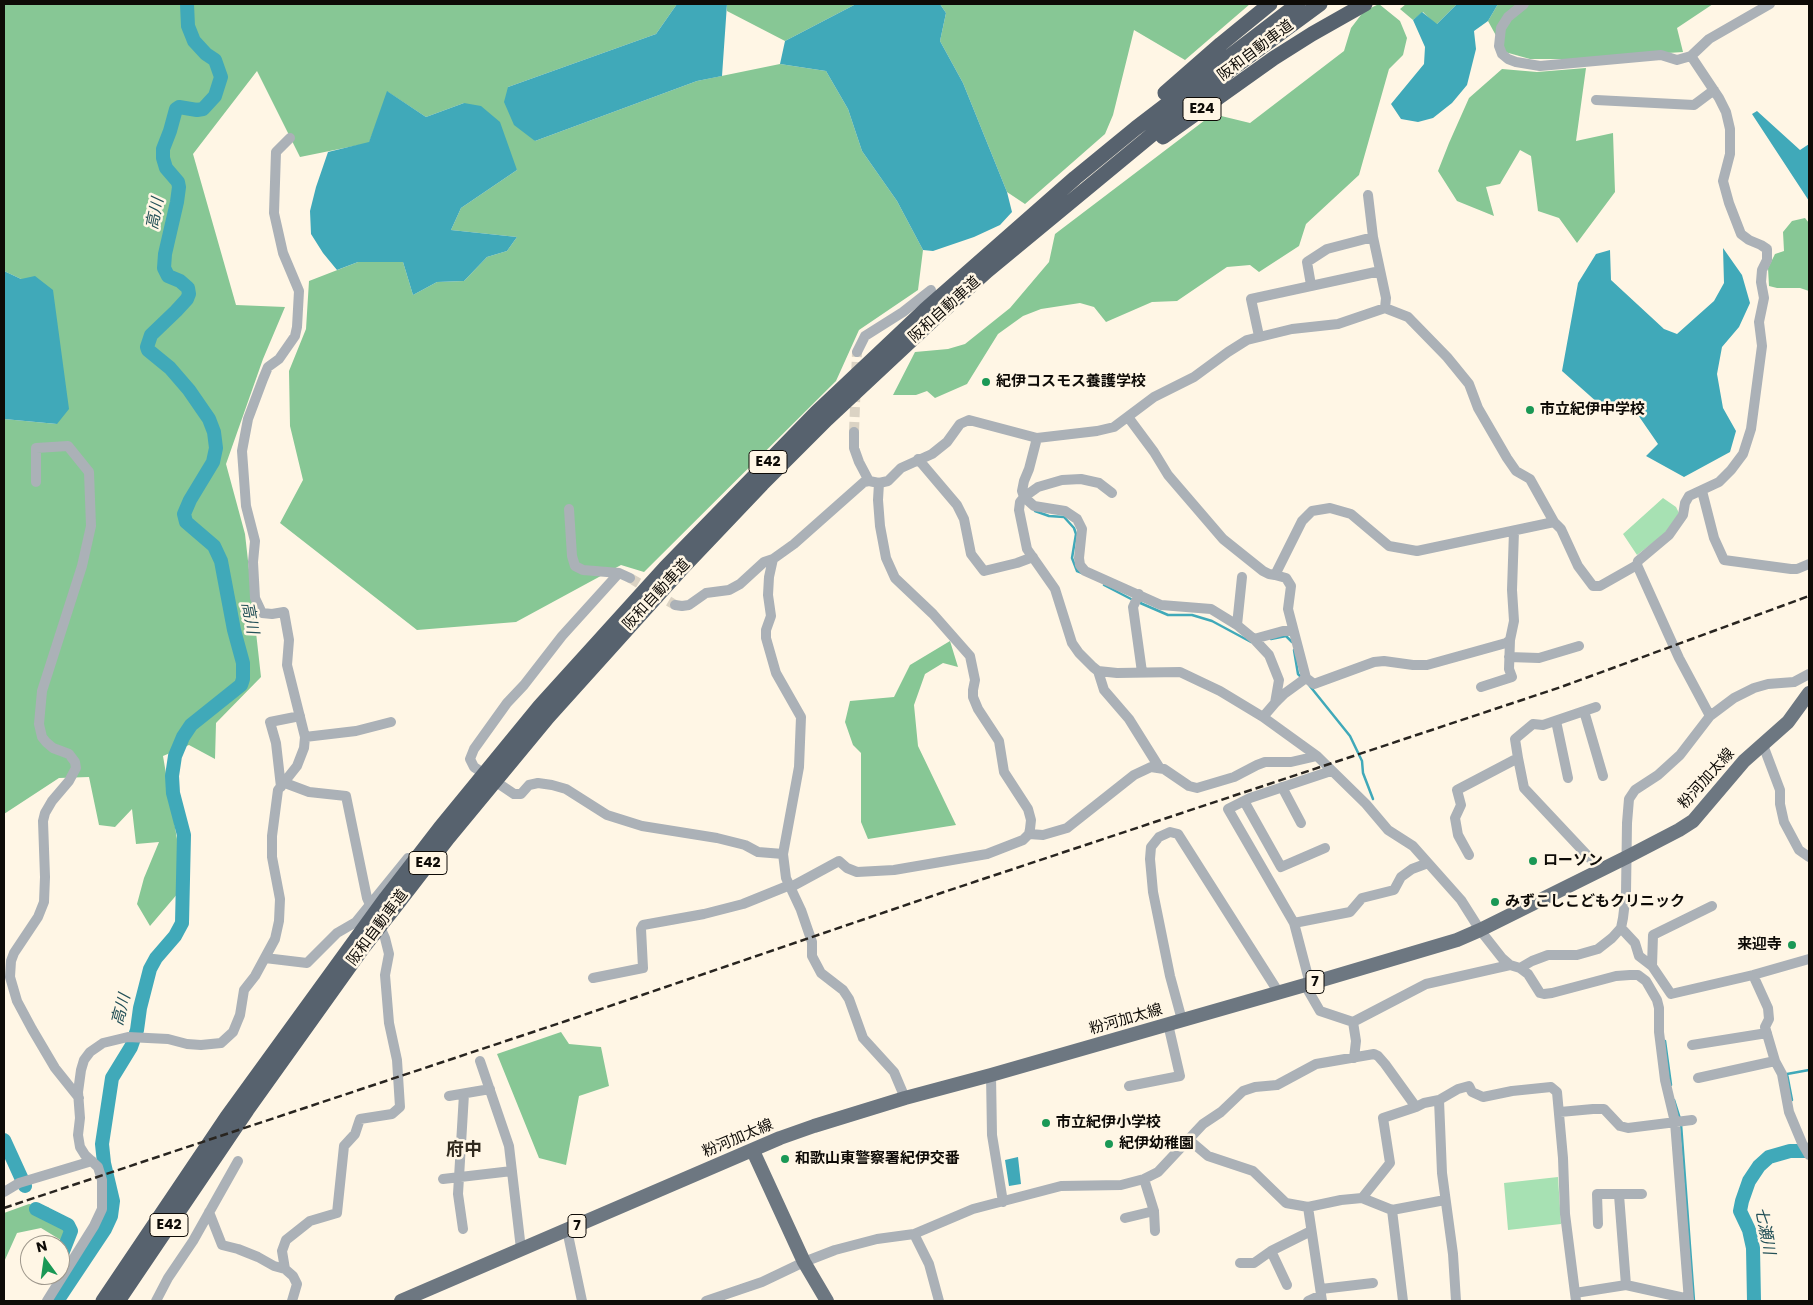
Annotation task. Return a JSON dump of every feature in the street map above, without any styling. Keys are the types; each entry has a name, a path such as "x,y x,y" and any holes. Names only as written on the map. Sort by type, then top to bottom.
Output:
{"highway":[{"name":"E24","path":"1075,178 1174,84 1270,4"},
{"name":"阪和自動車道","path":"118,1301 358,945 440,828 488,774 540,706 613,624 678,553 789,440 925,310 1075,178 1184,90 1298,4"},
{"name":"阪和自動車道","path":"488,774 548,717 684,566 762,484 827,419 934,319 1044,223 1229,71 1320,4"},
{"name":"E24","path":"1044,223 1231,87 1312,34 1366,4"},
{"name":"阪和自動車道","path":"103,1301 226,1117 358,945"}],"main road":[{"name":"粉河加太線","path":"401,1301 814,1126 1457,940 1627,858 1693,821 1732,774 1788,722 1809,693"},
{"path":"753,1151 804,1262 827,1301"}],"street":[{"path":"1524,4 1508,17 1502,28 1499,46 1502,54 1508,60 1540,66 1661,55 1677,60 1691,56 1709,39 1770,4"},
{"path":"675,605 689,604 706,593 729,590 740,584 764,562 773,559 794,544 864,482 888,481 900,468 932,454 947,442 960,424 969,420 1036,438 1097,431 1114,426 1154,397 1194,377 1247,340 1292,329 1338,324 1385,308 1408,316 1447,357 1469,384 1478,408 1506,458 1516,471 1530,479 1554,522 1561,529 1578,566 1593,586 1600,586 1637,565 1638,561 1669,535 1683,515 1685,503 1689,496 1719,482 1731,470 1743,454 1751,429 1762,346 1760,322 1764,298 1761,282 1762,270 1767,260 1767,249 1741,234 1729,203 1724,181 1730,154 1730,129 1726,112 1691,56"},
{"path":"1596,100 1694,104 1714,90"},
{"path":"47,1301 94,1226 102,1209 102,1180 98,1167 80,1147 78,1135 81,1070 84,1060 90,1052 103,1043 128,1037 168,1039 201,1046 221,1043 233,1032 240,1015 244,990 275,939 279,921 280,899 272,857 272,836 278,790 297,766 304,748 305,736 287,665 289,640 284,612 262,613 255,598 255,541 246,506 242,450 248,418 263,378 268,367 279,359 295,336 297,327 299,291 283,253 274,213 276,152 290,138"},
{"path":"1368,195 1373,237 1386,298 1385,308"},
{"path":"1311,285 1307,262 1327,249 1373,237"},
{"path":"1258,336 1251,299 1380,270"},
{"path":"857,352 865,336 903,312 931,290"},
{"path":"1128,417 1154,452 1168,475 1223,539 1263,571 1286,578 1291,586 1288,609 1293,631 1298,642 1306,678 1314,684 1374,662 1384,661 1427,665 1510,640"},
{"path":"593,978 643,968 641,929 644,925 704,914 743,904 790,886 839,860 847,868 857,872 894,870 987,854 1023,840 1029,834 1031,820 1028,809 1004,772 998,742 973,697 975,680 970,656 933,614 895,578 886,558 874,482 859,462 854,448 854,432"},
{"path":"1036,438 1029,469 1024,481 1022,491 1024,497 1034,506 1065,511 1078,519 1082,529 1079,558 1080,565 1085,571 1161,605 1211,609 1237,626 1254,638 1268,655 1279,680 1275,704"},
{"path":"36,482 36,448 68,446 89,472 91,526 82,566 42,691 39,724 42,736 46,742 53,748 69,754 76,762 76,768 69,781 52,801 45,813 43,821 44,902 38,917 14,953 11,961 10,976 17,1001 32,1029 55,1068 79,1098"},
{"path":"918,459 957,505 964,519 972,554 984,571 1033,557"},
{"path":"1112,493 1099,483 1081,478 1062,480 1038,487 1020,502 1019,510 1028,549 1055,589 1072,643 1079,653 1098,671 1180,672 1220,691 1263,718 1317,756 1366,804 1388,830 1413,846 1461,900 1480,930 1510,965"},
{"path":"1702,491 1714,538 1724,560 1790,569 1797,569 1809,564"},
{"path":"1275,575 1302,521 1312,511 1330,508 1351,514 1389,546 1402,550 1417,551 1554,522"},
{"path":"569,509 572,556 576,566 583,570 619,574 630,578"},
{"path":"1481,687 1512,677 1509,669 1509,657 1514,622 1512,590 1514,532"},
{"path":"773,559 768,595 771,616 766,630 766,638 776,673 800,717 801,739 799,767 783,854 786,878 812,942 812,956 822,973 843,990 863,1038 894,1072 906,1098"},
{"path":"1637,565 1680,658 1710,716"},
{"path":"619,574 562,636 524,685 507,703 474,749 470,760 474,767 488,774 514,794 521,794 528,785 538,783 552,784 566,789 607,815 633,823 717,838 745,845 758,852 783,854"},
{"path":"1237,626 1242,577"},
{"path":"1138,594 1132,607 1142,672"},
{"path":"1254,638 1283,631 1293,631"},
{"path":"1509,657 1539,658 1580,646"},
{"path":"1098,671 1104,690 1129,719 1159,767"},
{"path":"1520,968 1532,960 1548,955 1577,954 1598,949 1612,938 1621,928 1626,893 1629,799 1636,790 1658,775 1680,755 1710,716 1734,698 1754,688 1768,684 1794,682 1809,674"},
{"path":"1263,718 1284,694 1306,678"},
{"path":"1596,707 1543,725 1533,724 1514,739 1524,788 1601,870"},
{"path":"1584,711 1604,776"},
{"path":"283,785 276,742 270,722 300,716"},
{"path":"1556,721 1568,778"},
{"path":"305,736 356,731 391,722"},
{"path":"1763,745 1780,790 1780,804 1784,822 1799,850 1809,857"},
{"path":"1029,834 1044,835 1067,828 1134,775 1151,767 1164,769 1189,786 1197,788 1234,777 1257,764 1265,762 1291,762 1317,756"},
{"path":"1469,855 1458,835 1455,818 1461,805 1457,790 1518,758"},
{"path":"1331,771 1244,801 1228,809 1294,922 1308,984 1320,1011 1353,1022 1426,984 1510,965 1520,968 1528,974 1540,993 1544,994 1623,976 1638,975 1646,981 1658,1008 1658,1032 1665,1080 1677,1122 1689,1300 1626,1285 1576,1297 1565,1214 1560,1112 1557,1092 1551,1087 1512,1091 1484,1097 1472,1092 1469,1086 1458,1089 1439,1100 1424,1103 1383,1118 1390,1163 1362,1198"},
{"path":"265,958 307,962 337,932 356,922 488,774"},
{"path":"283,785 309,792 346,796 367,898 385,938 389,954 385,974 388,1023 397,1060 400,1107 392,1114 360,1119 355,1134 344,1146 338,1213 310,1221 286,1240 282,1251 285,1269"},
{"path":"1282,787 1301,823"},
{"path":"1244,801 1281,867 1325,848"},
{"path":"1182,1020 1170,976 1154,892 1150,859 1151,847 1159,837 1170,832 1178,834 1279,993"},
{"path":"1294,922 1350,912 1362,898 1394,890 1401,877 1412,869 1428,863"},
{"path":"1652,966 1653,934 1712,906"},
{"path":"1621,928 1635,943 1639,956 1652,966 1671,994 1809,959"},
{"path":"1752,975 1768,1008 1769,1019 1765,1027 1766,1033 1775,1061 1782,1074 1789,1112 1809,1155"},
{"path":"1353,1022 1356,1041 1354,1058"},
{"path":"1129,1086 1180,1076 1168,1024"},
{"path":"1692,1045 1766,1033"},
{"path":"706,1301 762,1282 804,1262 844,1248 914,1234 974,1210 1061,1186 1114,1185 1144,1180 1166,1165 1203,1124 1221,1112 1243,1091 1255,1087 1277,1085 1316,1064 1374,1054 1378,1056 1416,1107"},
{"path":"480,1061 509,1146 521,1249"},
{"path":"1698,1078 1775,1061"},
{"path":"991,1075 992,1135 1003,1202"},
{"path":"449,1096 490,1089"},
{"path":"463,1229 458,1194 464,1094"},
{"path":"1439,1100 1445,1200 1453,1254 1456,1301"},
{"path":"1560,1112 1604,1109 1620,1126 1628,1128 1692,1120"},
{"path":"1188,1139 1208,1156 1253,1171 1286,1203 1308,1207 1362,1198 1392,1210 1445,1200"},
{"path":"156,1301 238,1160"},
{"path":"4,1192 23,1182 92,1161"},
{"path":"443,1179 512,1171"},
{"path":"1144,1180 1154,1211 1155,1231"},
{"path":"1598,1224 1596,1194 1642,1194"},
{"path":"1619,1195 1626,1285"},
{"path":"1308,1207 1321,1295"},
{"path":"1392,1210 1403,1301"},
{"path":"1125,1218 1154,1211"},
{"path":"209,1212 222,1245 258,1257 274,1266 285,1269 293,1276 297,1284 292,1301"},
{"path":"567,1230 582,1301"},
{"path":"1240,1263 1254,1263 1271,1251 1311,1231"},
{"path":"914,1234 929,1264 939,1301"},
{"path":"1271,1251 1287,1285"},
{"path":"1308,1301 1321,1295 1372,1282"}],"green space":[{"path":"4,4 677,4 656,34 508,87 535,141 697,81 780,64 826,71 848,109 862,151 897,201 923,250 918,290 859,330 836,381 644,572 621,565 516,622 417,630 280,523 303,480 290,426 289,371 306,329 309,281 358,262 403,262 413,295 437,282 464,281 487,257 507,251 517,237 451,230 461,208 517,170 464,103 426,117 388,92 369,143 300,157 257,71 193,154 236,305 285,307 263,359 226,464 245,534 261,677 216,723 215,759 189,745 163,756 177,839 179,892 150,926 137,904 144,878 159,842 136,844 132,809 115,827 99,825 89,777 59,778 4,814 4,419 57,424 21,279 4,271"},
{"path":"727,4 856,4 785,41 727,11"},
{"path":"940,4 1250,4 1185,60 1134,30 1113,115 1105,134 1025,204 1007,192 963,83 940,41 946,13"},
{"path":"1379,4 1400,21 1407,38 1403,55 1389,69 1359,175 1306,224 1299,246 1259,272 1250,265 1227,267 1177,301 1152,302 1106,322 1094,307 1080,303 1041,309 1023,316 998,334 967,384 935,398 927,391 916,395 893,395 915,352 948,349 965,344 1010,308 1049,262 1055,234 1213,114 1250,123 1344,51 1351,28 1364,11"},
{"path":"1406,4 1457,4 1436,25 1423,12 1413,20 1400,9"},
{"path":"1498,4 1713,4 1677,28 1683,52 1575,59 1530,59 1505,52 1488,21"},
{"path":"1586,68 1576,141 1613,133 1615,192 1577,243 1559,218 1538,211 1531,156 1520,150 1500,184 1486,187 1494,216 1457,201 1438,171 1469,98 1502,69 1537,72"},
{"path":"1805,218 1809,223 1809,291 1800,288 1769,286 1768,268 1775,254 1784,251 1783,232 1792,221"},
{"path":"1663,498 1676,507 1679,513 1667,532 1637,555 1623,534"},
{"path":"950,641 958,667 943,663 925,674 914,705 918,746 956,825 868,839 861,822 861,753 853,745 845,722 850,701 894,697 910,665"},
{"path":"561,1032 569,1044 601,1047 609,1086 579,1096 566,1165 539,1158 497,1054"},
{"path":"1558,1177 1561,1224 1508,1230 1504,1183"},
{"path":"29,1204 48,1207 75,1232 70,1243 70,1235 53,1235 41,1228 17,1233 4,1262 4,1213"}],"water":[{"path":"677,4 727,4 722,76 697,81 535,141 514,125 504,102 508,87 656,34"},
{"path":"856,4 940,4 946,13 940,41 963,83 1007,192 1012,212 1000,225 974,237 933,251 923,250 897,201 862,151 848,109 826,71 780,64 785,41"},
{"path":"1457,4 1498,4 1488,21 1474,31 1476,49 1467,85 1452,103 1433,118 1418,122 1401,119 1391,104 1424,64 1425,47 1413,20 1422,12 1437,24"},
{"path":"387,91 426,117 464,103 481,106 500,122 517,170 461,208 451,230 517,237 507,251 487,257 464,281 437,282 413,295 403,262 358,262 337,270 311,234 310,211 328,152 369,142"},
{"path":"1757,111 1800,150 1809,144 1809,201 1752,114"},
{"path":"1723,248 1742,275 1750,303 1739,327 1722,347 1717,374 1723,408 1736,431 1730,452 1684,477 1646,456 1658,444 1638,415 1598,403 1562,371 1578,283 1596,254 1610,250 1611,280 1664,329 1677,334 1714,301 1724,283"},
{"path":"4,271 21,279 35,276 53,290 69,409 57,424 4,419"},
{"path":"1018,1157 1021,1184 1009,1186 1005,1160"}],"waterway":[{"name":"高川","path":"57,1301 105,1229 111,1216 113,1201 104,1163 102,1144 112,1078 131,1047 137,1030 140,1008 150,969 156,958 175,936 182,923 184,835 173,793 172,776 175,756 183,737 191,725 241,685 243,679 243,663 234,630 221,561 214,546 186,522 184,514 190,500 213,462 216,448 214,432 209,419 189,390 170,368 148,350 147,347 151,335 176,311 189,294 188,288 180,281 168,276 164,268 165,254 179,187 178,182 166,168 163,149 176,109 179,107 203,109 215,96 221,77 215,60 206,54 194,41 188,26 187,4"},
{"path":"1035,511 1049,516 1064,517 1074,528 1076,534 1072,558 1077,571 1082,573"},
{"path":"1104,585 1133,600"},
{"path":"1138,602 1168,615 1192,615 1212,621 1251,642"},
{"path":"1271,639 1286,636 1292,642"},
{"path":"1294,650 1298,674 1302,678"},
{"path":"1309,685 1350,736 1362,761 1363,773 1373,799"},
{"path":"1665,1041 1671,1085"},
{"path":"1792,1100 1787,1074 1809,1070"},
{"path":"1674,1100 1680,1119"},
{"path":"1681,1124 1694,1301"},
{"path":"4,1140 25,1186"},
{"name":"七瀬川","path":"1754,1301 1753,1248 1749,1230 1740,1211 1749,1181 1759,1166 1769,1157 1790,1151 1809,1151"},
{"path":"36,1209 68,1225 71,1231 69,1235"}],"tunnel":[{"path":"854,432 857,352"},
{"path":"630,578 675,605"}],"railway":[{"path":"4,1208 1561,687 1809,596"}],"place":[{"name":"紀伊コスモス養護学校","path":"986,382"},
{"name":"市立紀伊中学校","path":"1530,410"},
{"name":"ローソン","path":"1533,861"},
{"name":"みずこしこどもクリニック","path":"1495,902"},
{"name":"来迎寺","path":"1792,945"},
{"name":"市立紀伊小学校","path":"1046,1123"},
{"name":"紀伊幼稚園","path":"1109,1144"},
{"name":"和歌山東警察署紀伊交番","path":"785,1159"}],"district":[{"name":"府中","path":"464,1150"}]}
